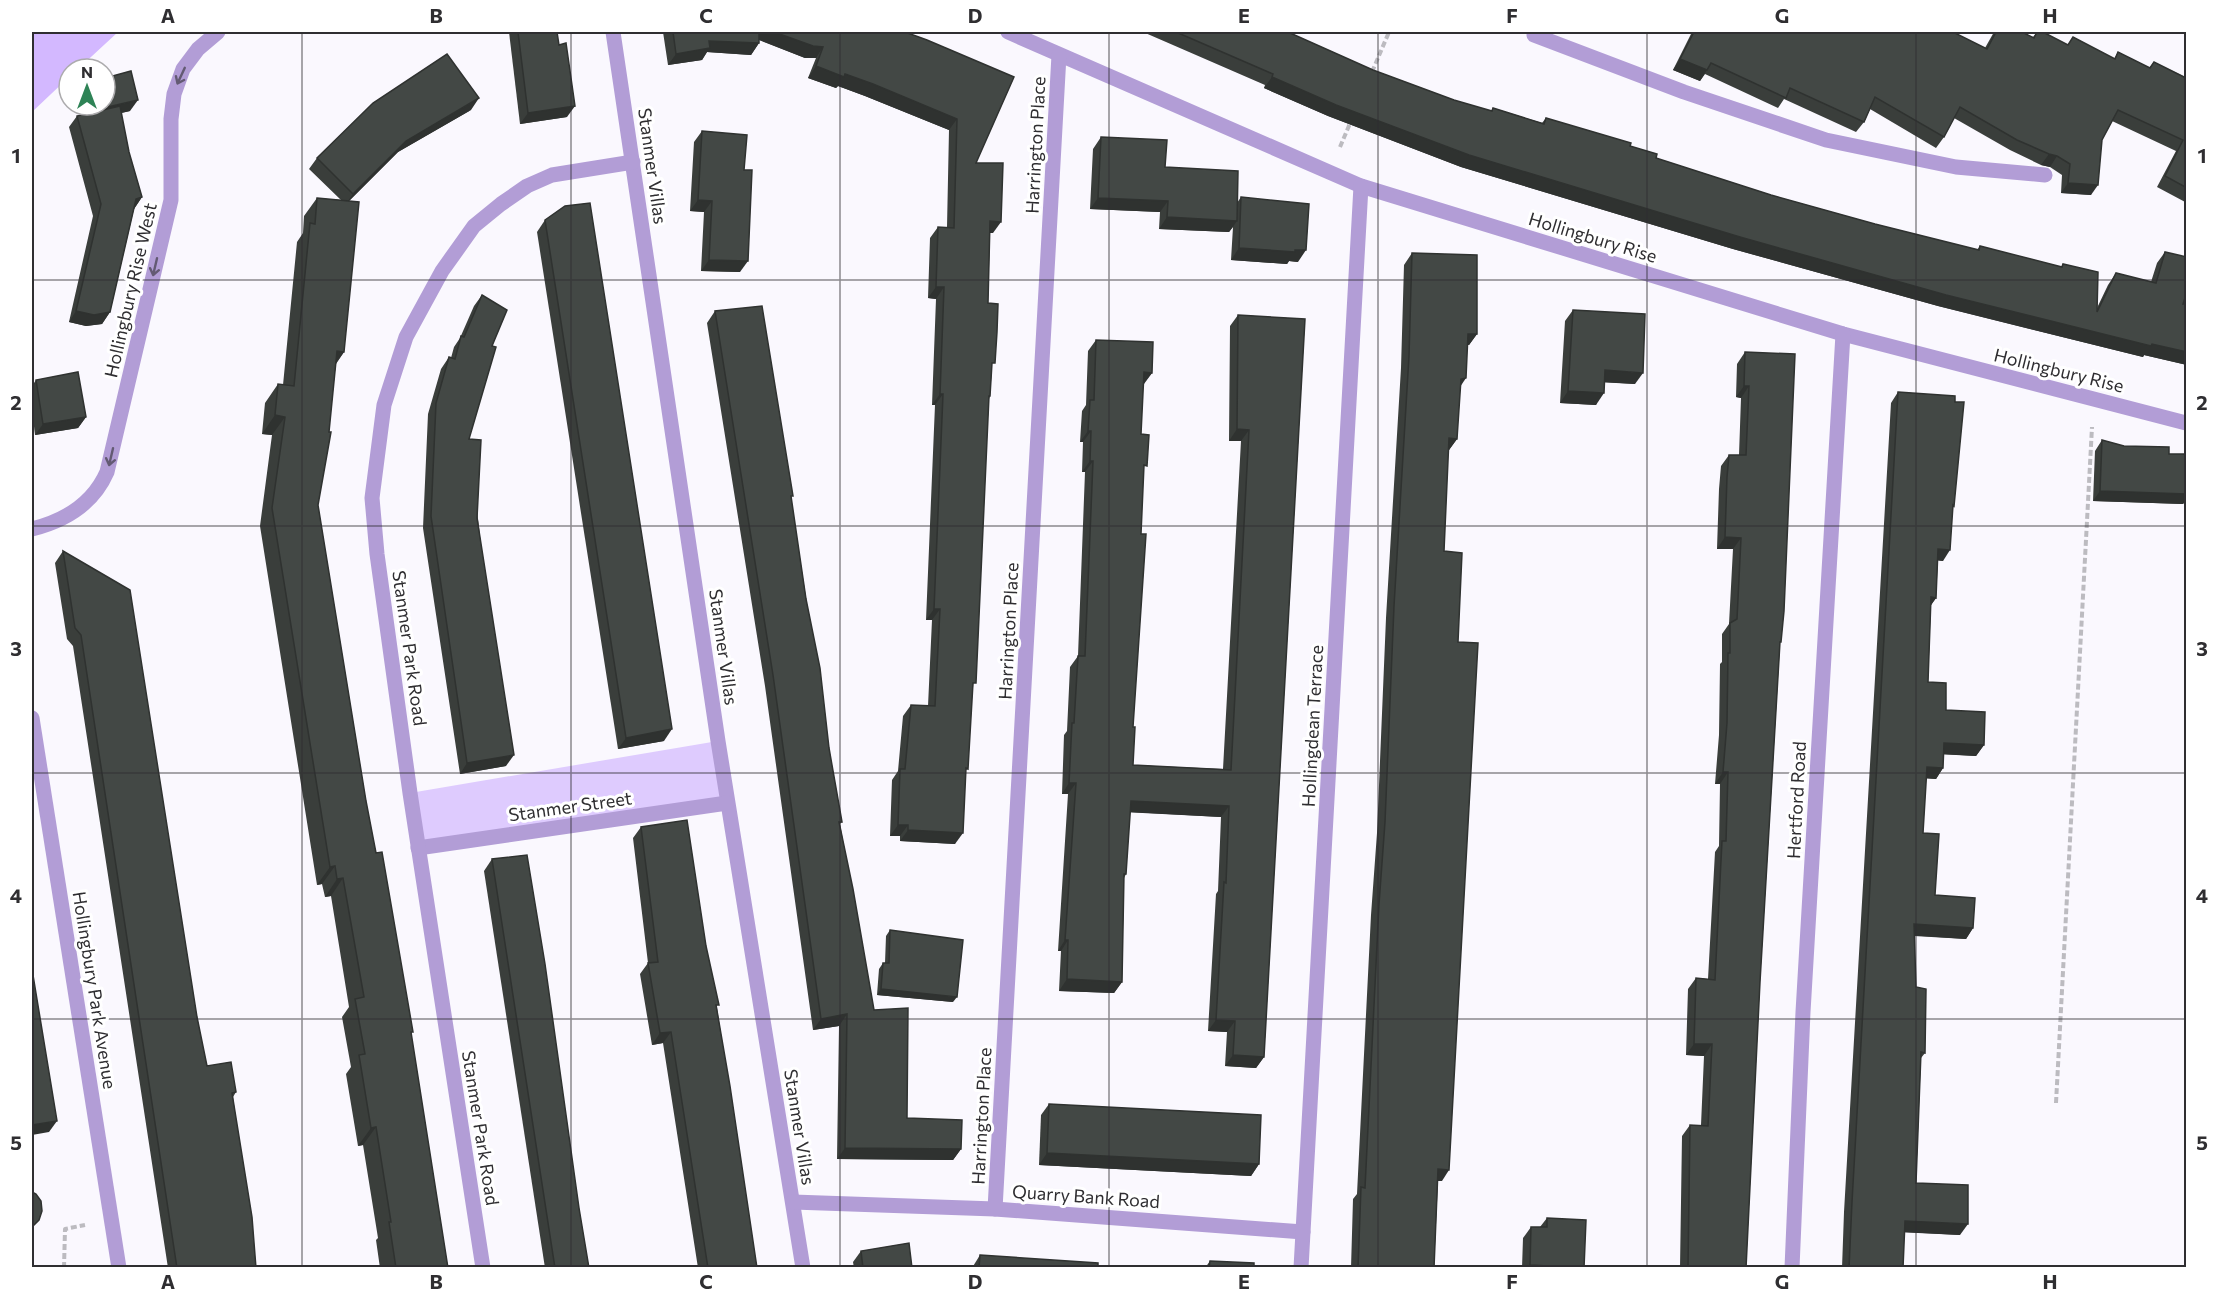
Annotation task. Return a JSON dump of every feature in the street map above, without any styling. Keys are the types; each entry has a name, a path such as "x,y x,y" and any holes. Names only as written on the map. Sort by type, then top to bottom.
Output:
{"street":[{"name":"Hollingbury Rise West","path":"32,529 61,519 83,505 101,485 107,472 171,200 171,119 174,94 183,69 198,49 218,32"},
{"name":"Stanmer Villas","path":"613,32 728,803 803,1268"},
{"name":"Hollingbury Rise","path":"1008,32 1361,186 1843,334 2187,423"},
{"path":"1535,32 1534,35 1684,92 1826,140 1956,167 2045,175"},
{"name":"Harrington Place","path":"995,1209 1059,55"},
{"name":"Stanmer Park Road","path":"483,1268 418,848 380,577 372,498 384,405 406,338 442,271 474,226 527,186 552,175 633,162"},
{"name":"Hollingdean Terrace","path":"1301,1268 1361,186"},
{"name":"Hertford Road","path":"1792,1268 1803,1012 1843,334"},
{"name":"Hollingbury Park Avenue","path":"32,718 119,1268"},
{"name":"Stanmer Street","path":"418,848 728,803"},
{"name":"Quarry Bank Road","path":"793,1202 995,1209 1304,1232"}],"path":[{"path":"1371,74 1389,32"},
{"path":"1330,173 1353,117"},
{"path":"2056,1103 2093,399"},
{"path":"64,1268 65,1229 112,1219"}],"shaded area":[{"path":"32,32 118,32 91,57 57,57 57,88 32,112"},
{"path":"718,741 727,803 418,848 410,793"}],"building":[{"path":"518,32 557,32 559,45 566,43 575,106 528,113"},
{"path":"673,32 759,32 759,43 709,41 710,48 676,54"},
{"path":"774,32 905,32 1014,77 976,163 1003,163 1001,222 990,221 988,303 998,304 997,332 995,363 992,363 989,396 976,683 973,683 963,833 908,830 908,825 898,825 900,769 905,769 911,705 935,706 940,609 934,609 943,394 940,394 944,287 936,287 938,227 954,228 957,119 873,84 845,74 844,77 816,66 823,47 813,46"},
{"path":"1176,32 1288,32 1373,70 1454,100 1492,111 1493,108 1544,124 1546,118 1631,143 1630,146 1657,154 1656,158 1771,195 1979,250 1980,246 2062,267 2063,264 2098,272 2097,312 2116,273 2156,283 2165,252 2187,257 2187,292 2183,304 2187,304 2187,352 2152,344 2151,346 1946,295 1740,237 1469,155 1336,105 1272,77 1273,74"},
{"path":"1694,32 1953,32 1987,49 1996,32 2022,32 2034,38 2037,32 2043,32 2068,45 2073,37 2115,59 2118,52 2150,68 2154,62 2187,77 2187,188 2165,176 2183,140 2118,110 2102,140 2098,185 2068,183 2070,164 2057,156 2017,140 1960,107 1944,137 1875,97 1864,122 1790,88 1786,98 1711,63 1707,70 1680,59"},
{"path":"447,54 479,98 406,141 353,194 317,158 373,103"},
{"path":"131,71 138,100 117,105 117,75"},
{"path":"120,106 129,152 142,197 136,199 110,312 94,315 76,311 101,204 77,117 117,117 117,107"},
{"path":"702,131 747,135 744,170 752,170 748,261 709,260 712,201 698,200"},
{"path":"1101,137 1167,140 1165,167 1238,171 1237,221 1167,217 1168,201 1098,198"},
{"path":"1241,197 1309,204 1306,250 1295,250 1295,252 1239,248"},
{"path":"317,198 359,202 344,352 337,351 329,432 331,432 318,505 366,801 376,853 382,852 413,1032 411,1032 448,1268 396,1268 376,1127 371,1128 359,1055 365,1054 355,999 364,997 343,878 337,879 335,866 330,867 272,508 285,417 275,415 278,384 294,386 310,223 315,224"},
{"path":"590,203 672,729 626,738 545,220 565,206"},
{"path":"1412,253 1477,255 1477,334 1468,334 1466,378 1461,379 1457,439 1449,438 1444,551 1462,553 1458,642 1478,643 1449,1170 1438,1169 1434,1268 1358,1268 1361,1187 1365,1188 1385,822 1394,606 1409,356"},
{"path":"482,295 507,310 492,346 496,347 469,439 481,440 477,518 514,755 467,763 431,516 436,403 449,357 455,359 461,336 464,337"},
{"path":"762,306 793,496 791,496 806,599 820,668 829,748 842,822 839,822 874,1010 908,1008 907,1118 962,1120 961,1149 845,1148 847,1014 821,1019 773,675 715,311"},
{"path":"1573,310 1645,314 1643,373 1605,370 1604,393 1568,391"},
{"path":"1238,315 1305,319 1264,1057 1233,1055 1235,1021 1216,1020 1229,806 1131,801 1126,874 1124,874 1122,982 1067,979 1068,940 1065,940 1076,783 1069,783 1072,723 1074,723 1078,656 1085,656 1093,461 1090,461 1091,431 1088,431 1090,400 1094,400 1096,340 1153,342 1152,373 1144,372 1141,434 1149,435 1147,466 1144,465 1141,534 1146,534 1133,727 1135,727 1133,765 1231,770 1249,430 1237,429"},
{"path":"1745,352 1795,354 1784,611 1780,642 1760,982 1746,1268 1688,1268 1690,1125 1708,1126 1712,1044 1694,1044 1696,978 1715,980 1722,841 1726,841 1728,772 1723,772 1727,723 1728,653 1730,653 1730,623 1737,619 1741,538 1725,537 1727,477 1729,455 1746,455 1749,386 1744,386"},
{"path":"78,372 86,417 43,424 36,380"},
{"path":"1898,392 1955,396 1955,402 1964,402 1950,550 1938,549 1936,598 1931,597 1928,682 1946,683 1946,710 1985,712 1984,745 1944,743 1943,768 1927,767 1923,833 1939,834 1935,895 1975,898 1973,928 1914,924 1916,987 1926,989 1925,1053 1921,1052 1916,1183 1968,1185 1968,1224 1905,1221 1903,1268 1849,1268 1852,1202"},
{"path":"2102,440 2124,446 2169,447 2169,454 2187,454 2187,494 2100,491"},
{"path":"63,551 130,590 197,1017 207,1066 231,1062 236,1092 232,1093 252,1217 256,1268 177,1268 81,635 75,628"},
{"path":"687,820 706,946 719,1005 716,1005 757,1268 708,1268 671,1032 660,1033 648,963 658,962 641,827"},
{"path":"527,855 589,1268 555,1268 492,859"},
{"path":"890,930 963,940 957,997 881,989 883,963 889,963"},
{"path":"32,969 57,1121 32,1125"},
{"path":"1049,1104 1261,1115 1259,1164 1047,1153"},
{"path":"32,1192 41,1201 42,1211 39,1220 32,1227"},
{"path":"1547,1218 1586,1220 1584,1268 1530,1265 1531,1227 1547,1227"},
{"path":"909,1243 912,1268 863,1268 861,1251"},
{"path":"980,1255 1098,1263 1098,1268 979,1268"},
{"path":"1210,1261 1254,1263 1254,1268 1209,1268"}]}
